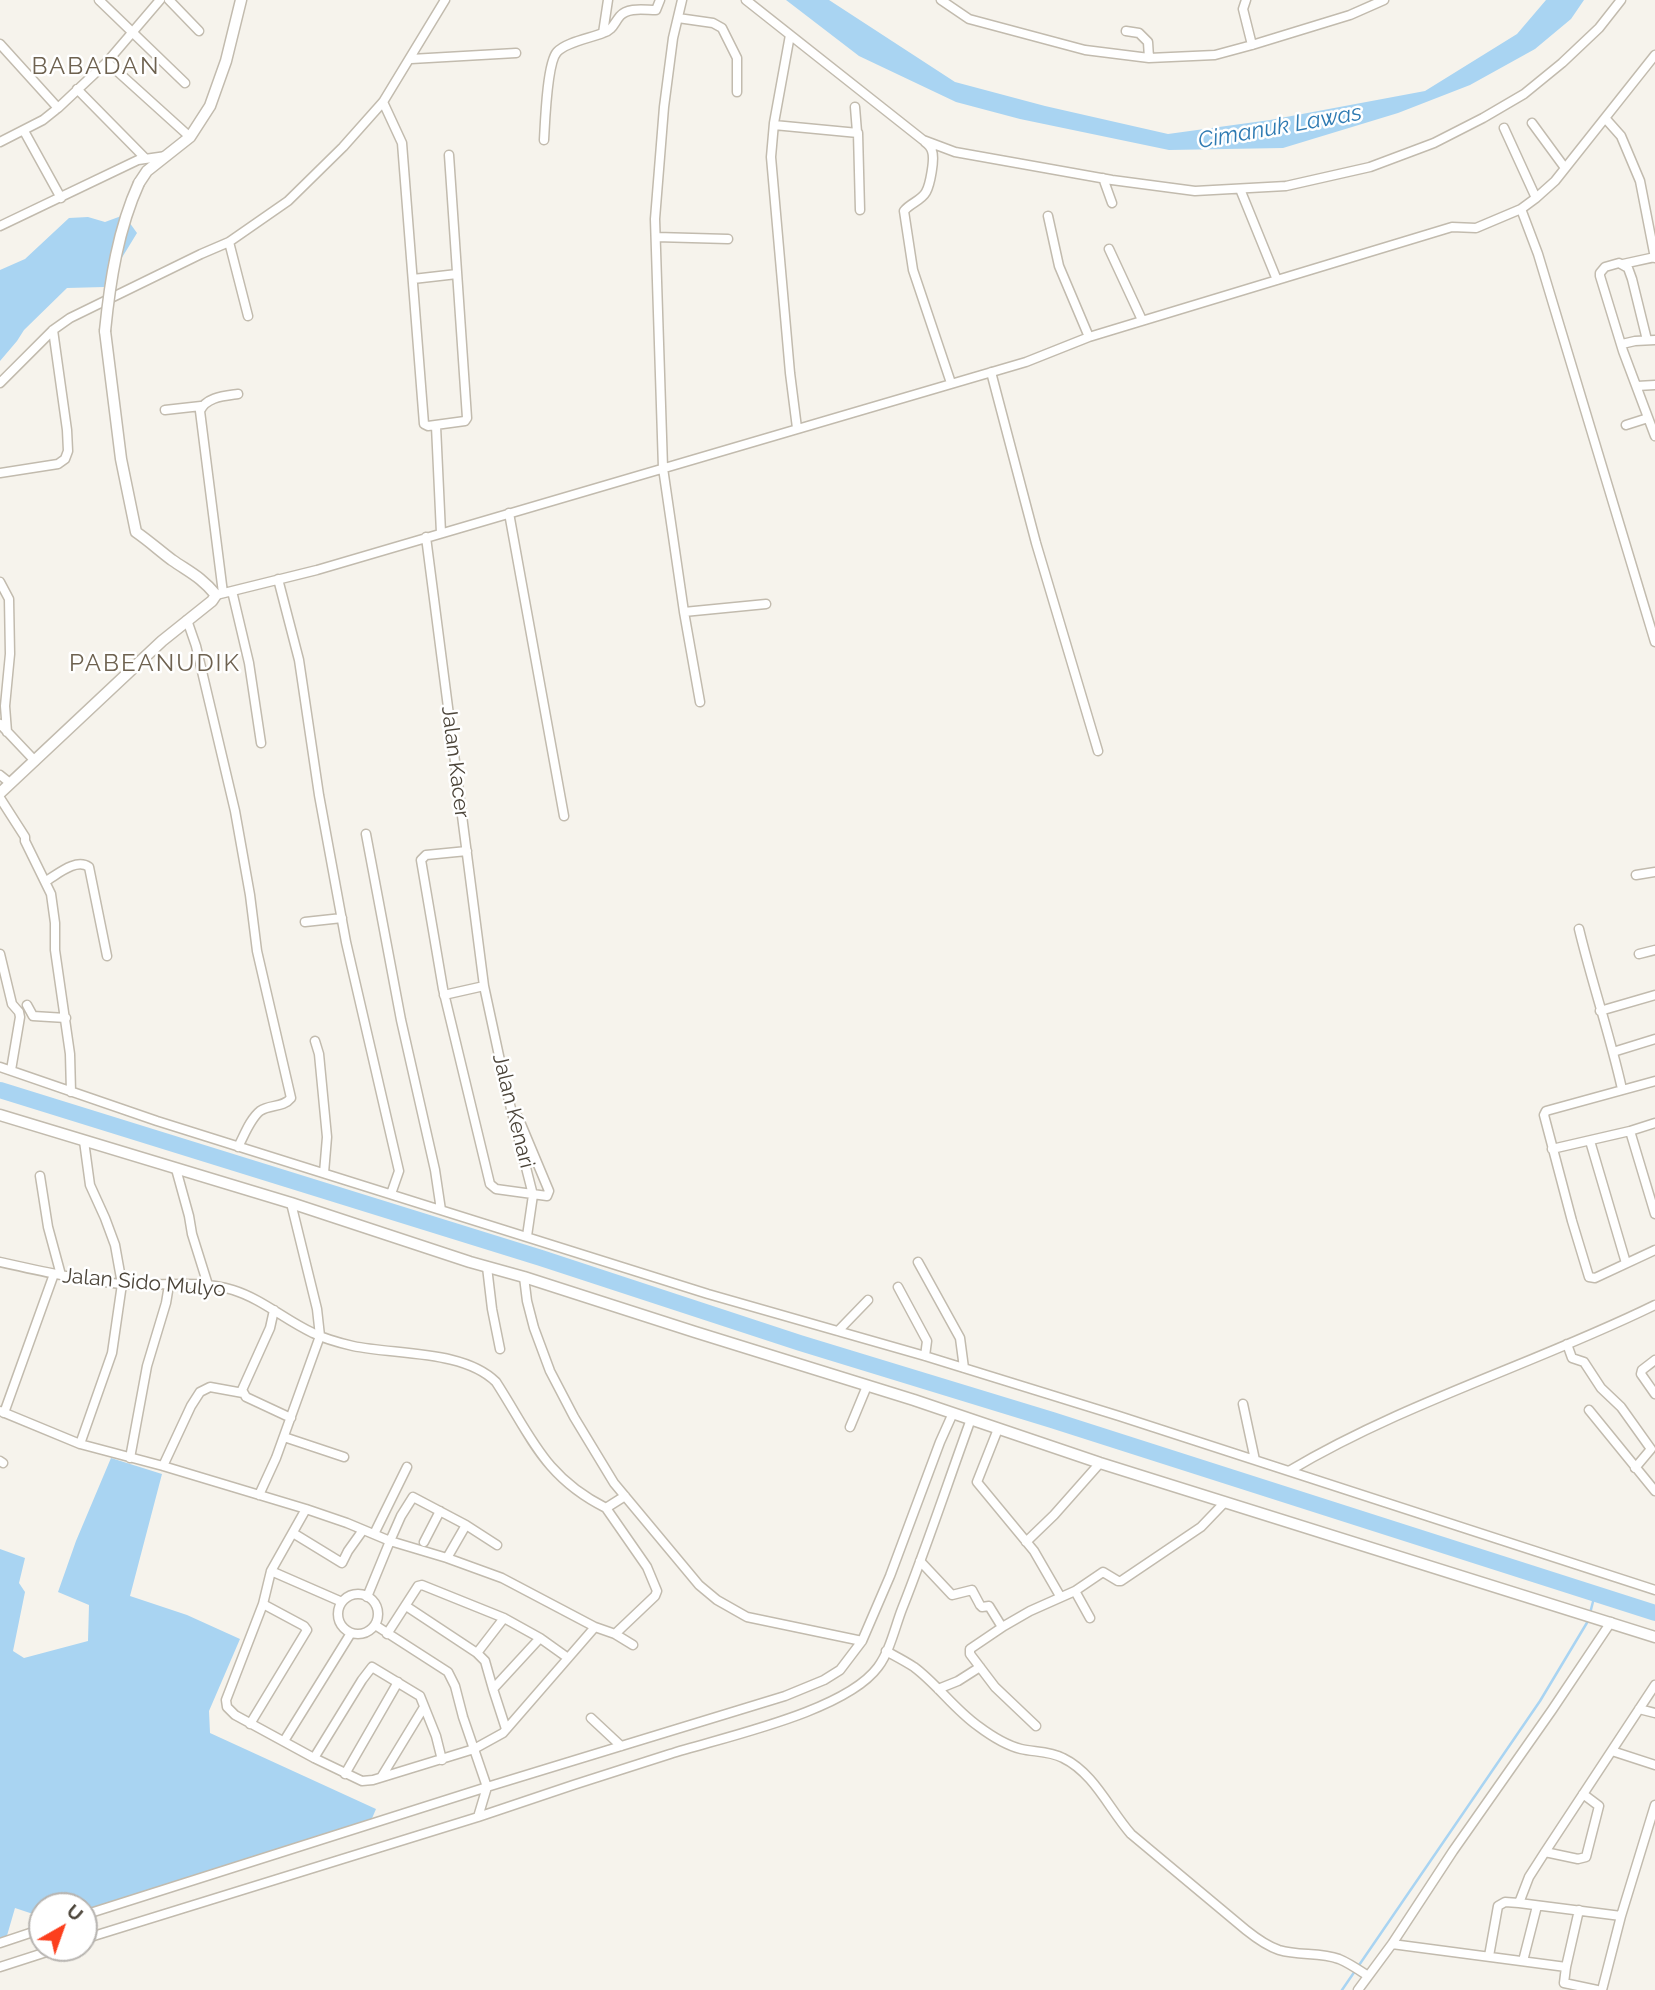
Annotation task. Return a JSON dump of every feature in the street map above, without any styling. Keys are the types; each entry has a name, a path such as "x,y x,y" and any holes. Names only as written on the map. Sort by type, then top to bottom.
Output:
{"street":[{"path":"99,0 185,83"},
{"path":"0,142 43,120 58,108 107,62 159,0"},
{"path":"169,0 199,31"},
{"path":"224,593 205,583 136,532 121,459 105,331 109,291 127,210 139,183 148,171 190,138 210,107 226,61 241,0"},
{"path":"0,383 53,330 70,318 229,242 288,201 343,147 383,102 445,0"},
{"path":"603,33 608,0"},
{"path":"544,140 547,101 554,58 558,50 609,32 621,14 636,10 656,10 660,0"},
{"path":"682,0 673,38 664,107 655,219 663,468 700,702"},
{"path":"746,0 931,148 933,154 929,184 925,193 904,211 913,270 951,383"},
{"path":"941,0 969,19 1085,50 1149,58 1214,55 1252,46 1350,15 1384,0"},
{"path":"1246,0 1242,9 1252,46"},
{"path":"923,140 955,152 1195,191 1286,186 1370,167 1434,143 1524,94 1599,28 1621,0"},
{"path":"678,18 712,23 722,28 737,58 737,92"},
{"path":"1126,31 1139,33 1148,41 1149,58"},
{"path":"790,35 771,157 797,428"},
{"path":"0,44 58,108"},
{"path":"411,59 516,53"},
{"path":"71,1092 70,1054 56,960 51,894 25,841 26,837 0,796 10,783 153,649 224,593 317,570 991,372 1142,320 1452,227 1476,228 1521,209 1555,181 1655,55"},
{"path":"107,62 190,138"},
{"path":"77,89 145,158"},
{"path":"383,102 402,142 426,426 465,421 467,418 449,155"},
{"path":"855,107 860,210"},
{"path":"1605,118 1621,136 1640,181 1655,257 1605,267 1600,273 1655,436"},
{"path":"1532,123 1565,168"},
{"path":"774,125 858,132"},
{"path":"1504,128 1535,198"},
{"path":"24,131 61,198"},
{"path":"0,226 145,158 166,156"},
{"path":"1103,178 1112,203"},
{"path":"1240,189 1277,280"},
{"path":"1521,209 1538,254 1655,642"},
{"path":"1048,216 1059,266 1089,337"},
{"path":"656,237 728,239"},
{"path":"229,242 248,316"},
{"path":"1109,249 1142,320"},
{"path":"1622,344 1651,340 1628,268 1623,264"},
{"path":"413,279 457,274"},
{"path":"0,473 58,464 68,454 53,330"},
{"path":"991,372 1036,543 1098,751"},
{"path":"1637,386 1655,385"},
{"path":"164,410 201,406 212,399 238,394"},
{"path":"201,406 224,593 249,663 261,743"},
{"path":"1626,425 1651,420"},
{"path":"436,426 442,533"},
{"path":"509,513 564,816"},
{"name":"Jalan Kacer","path":"426,537 484,986"},
{"path":"278,579 299,660 319,795 342,918 399,1171 391,1194"},
{"path":"0,582 9,599 10,654 5,706 8,732"},
{"path":"684,612 766,604"},
{"path":"187,620 196,646 235,811 257,951 291,1098 286,1104 261,1110 238,1147"},
{"path":"0,724 35,761"},
{"path":"0,775 10,783"},
{"path":"366,834 401,1020 442,1210"},
{"path":"467,850 426,855 421,860 444,995 490,1184 496,1189 547,1196 549,1191 507,1093"},
{"path":"46,881 74,865 81,863 89,867 107,956"},
{"path":"1636,875 1655,872"},
{"path":"305,922 342,918"},
{"path":"1579,929 1622,1089"},
{"path":"1639,954 1655,950"},
{"path":"0,954 12,1004 20,1017 11,1070"},
{"path":"444,995 484,986"},
{"name":"Jalan Kenari","path":"484,986 533,1195 527,1236"},
{"path":"1600,1011 1655,995"},
{"path":"27,1004 33,1016 66,1018"},
{"path":"1614,1052 1655,1039"},
{"path":"315,1041 319,1054 327,1137 324,1173"},
{"path":"0,1067 238,1147 708,1294 964,1368 1655,1590"},
{"path":"1655,1081 1546,1111 1544,1115 1572,1222 1591,1278 1655,1250"},
{"path":"0,1115 291,1203 962,1416 1100,1463 1655,1637"},
{"path":"1552,1149 1655,1123"},
{"path":"1630,1131 1655,1214"},
{"path":"80,1444 112,1353 122,1284 115,1245 90,1185 85,1141"},
{"path":"1590,1141 1626,1263"},
{"path":"176,1169 208,1285"},
{"path":"40,1177 57,1275 2,1412 80,1444 306,1509 390,1541 447,1558 511,1583 633,1645"},
{"path":"259,1495 284,1437 320,1336 317,1309 291,1203"},
{"name":"Jalan Sido Mulyo","path":"0,1262 57,1275 122,1284 208,1285 234,1291 320,1336 354,1346 468,1364 489,1375 502,1391 537,1450 555,1472 585,1498 606,1508"},
{"path":"918,1262 960,1338 964,1368"},
{"path":"487,1267 500,1349"},
{"path":"524,1277 534,1328 550,1371 597,1456 614,1483 699,1585 747,1617 862,1641"},
{"path":"130,1458 147,1366 169,1285"},
{"path":"898,1287 927,1341 925,1356"},
{"path":"838,1331 868,1300"},
{"path":"1289,1471 1321,1452 1421,1404 1655,1305"},
{"path":"243,1393 270,1328 274,1310"},
{"path":"1567,1344 1572,1358 1584,1362 1602,1389 1621,1407 1651,1449 1635,1468"},
{"path":"1655,1360 1646,1366 1641,1374 1655,1394"},
{"path":"850,1427 867,1386"},
{"path":"163,1466 191,1406 200,1392 210,1387 243,1393 246,1397 290,1418"},
{"path":"1243,1404 1255,1460"},
{"path":"1590,1410 1655,1491"},
{"path":"98,1935 803,1713 852,1690 879,1666 886,1651 920,1561 962,1416"},
{"path":"98,1911 785,1696 824,1680 846,1664 862,1641 890,1576 940,1442 962,1416"},
{"path":"998,1429 977,1482 1027,1542 1060,1596"},
{"path":"284,1437 344,1457"},
{"path":"1027,1542 1053,1517 1100,1463"},
{"path":"374,1534 407,1467"},
{"path":"615,1634 657,1591 647,1567 606,1508 625,1496"},
{"path":"368,1597 390,1541 411,1498 415,1497 497,1545"},
{"path":"1036,1726 999,1691 970,1654 970,1650 1002,1627 1060,1596 1075,1591 1103,1572 1121,1581 1201,1528 1225,1502"},
{"path":"306,1509 271,1571 262,1604 226,1701 227,1707 250,1724 362,1781 442,1760 492,1741 506,1730 595,1627"},
{"path":"424,1542 440,1511"},
{"path":"447,1558 466,1525"},
{"path":"293,1533 342,1563 363,1530"},
{"path":"920,1561 952,1595 972,1590 982,1607 989,1606 1002,1627"},
{"path":"271,1571 342,1602"},
{"path":"387,1634 418,1586 422,1585 504,1618 540,1638 568,1658"},
{"path":"1075,1591 1090,1618"},
{"path":"353,1595 368,1597 376,1606 375,1625 364,1633 351,1633 340,1623 338,1616 342,1602 353,1595"},
{"path":"250,1724 307,1630 262,1604"},
{"path":"406,1606 485,1661 506,1730"},
{"path":"477,1653 504,1618"},
{"path":"1358,1990 1611,1622"},
{"path":"375,1625 448,1672 455,1686 487,1790 480,1814"},
{"path":"284,1741 351,1633"},
{"path":"493,1689 540,1638"},
{"path":"886,1651 913,1667 976,1725 1000,1740 1023,1750 1041,1751 1063,1757 1076,1767 1092,1782 1131,1834 1246,1930 1277,1949 1342,1960 1368,1976"},
{"path":"314,1758 373,1667 418,1694 436,1736 442,1760"},
{"path":"938,1689 958,1681 980,1667"},
{"path":"345,1774 398,1682"},
{"path":"1519,1903 1545,1852 1655,1685"},
{"path":"382,1776 424,1707"},
{"path":"1639,1709 1655,1713"},
{"path":"592,1718 621,1746"},
{"path":"1612,1751 1655,1765"},
{"path":"1545,1852 1578,1859 1586,1857 1599,1806 1584,1794"},
{"path":"1579,1910 1566,1967 1565,1984 1599,1990 1655,1805"},
{"path":"1489,1956 1498,1906 1505,1902 1621,1916"},
{"path":"1523,1961 1537,1906"},
{"path":"0,1942 28,1933"},
{"path":"1392,1944 1566,1967"},
{"path":"0,1966 28,1957"}],"water":[{"name":"Cimanuk Lawas","path":"786,0 829,0 955,82 1168,134 1270,120 1425,91 1517,34 1546,0 1584,0 1571,19 1535,49 1470,85 1398,113 1283,148 1169,150 1020,119 956,102 859,56"},
{"path":"124,215 137,233 104,287 67,288 24,330 0,361 0,270 25,259 69,218 88,217 105,222"},
{"path":"111,1458 162,1474 130,1596 187,1615 240,1639 209,1711 210,1733 376,1809 370,1823 98,1907 98,1892 28,1892 28,1912 15,1908 6,1939 0,1940 0,1549 25,1558 19,1583 25,1592 13,1651 24,1658 88,1641 89,1605 58,1592"}],"waterway":[{"path":"0,1090 541,1258 800,1343 1052,1420 1655,1613"},
{"path":"1342,1990 1540,1701 1588,1621 1595,1594"}],"district":[{"name":"BABADAN","path":"96,67"},
{"name":"PABEANUDIK","path":"155,664"}]}
